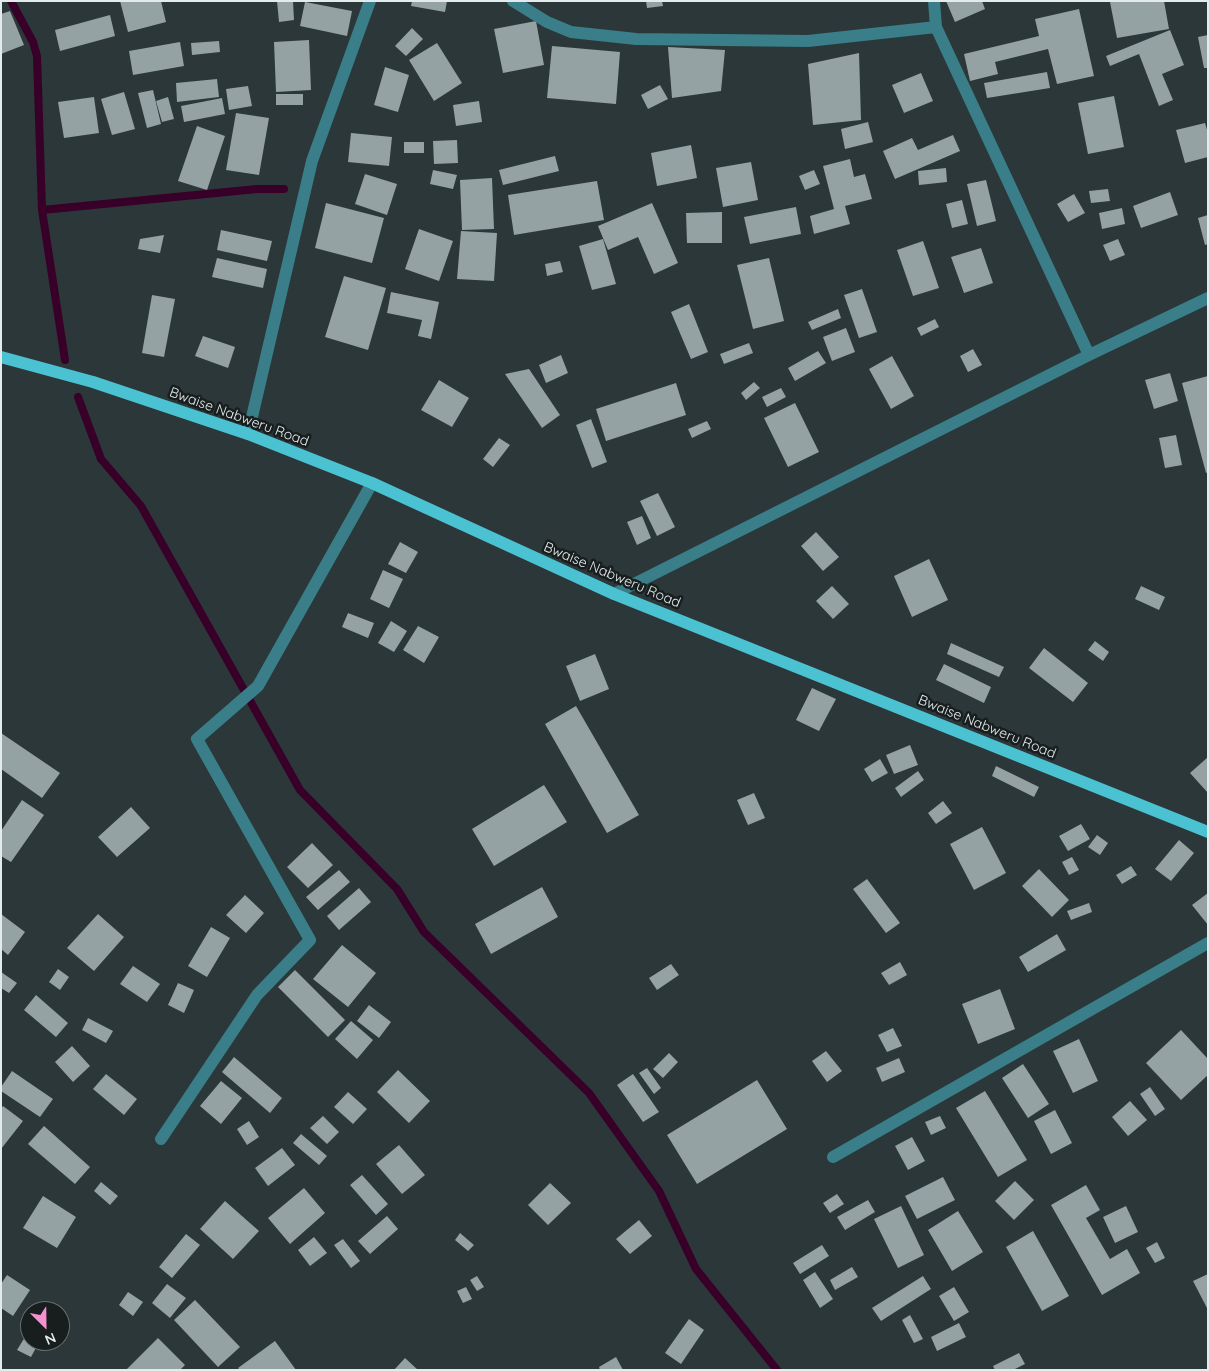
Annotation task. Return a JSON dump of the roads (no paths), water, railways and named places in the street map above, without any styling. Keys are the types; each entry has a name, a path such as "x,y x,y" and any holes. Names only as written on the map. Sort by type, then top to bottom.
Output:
{"main road":[{"name":"Bwaise Nabweru Road","path":"1,357 94,382 248,434 372,483 614,594 1206,829"}],"street":[{"path":"248,434 312,161 370,1"},
{"path":"513,1 547,22 571,32 636,39 808,41 936,27"},
{"path":"934,1 936,27 1089,355"},
{"path":"614,594 1089,355 1208,298"},
{"path":"162,1139 257,995 310,940 197,739 258,686 372,483"},
{"path":"833,1157 1208,943"}],"waterway":[{"path":"11,1 33,42 37,56 42,210 65,360"},
{"path":"42,210 257,189 284,189"},
{"path":"78,397 101,459 141,506 300,790 397,889 424,932 589,1093 659,1191 696,1269 777,1370"}]}
